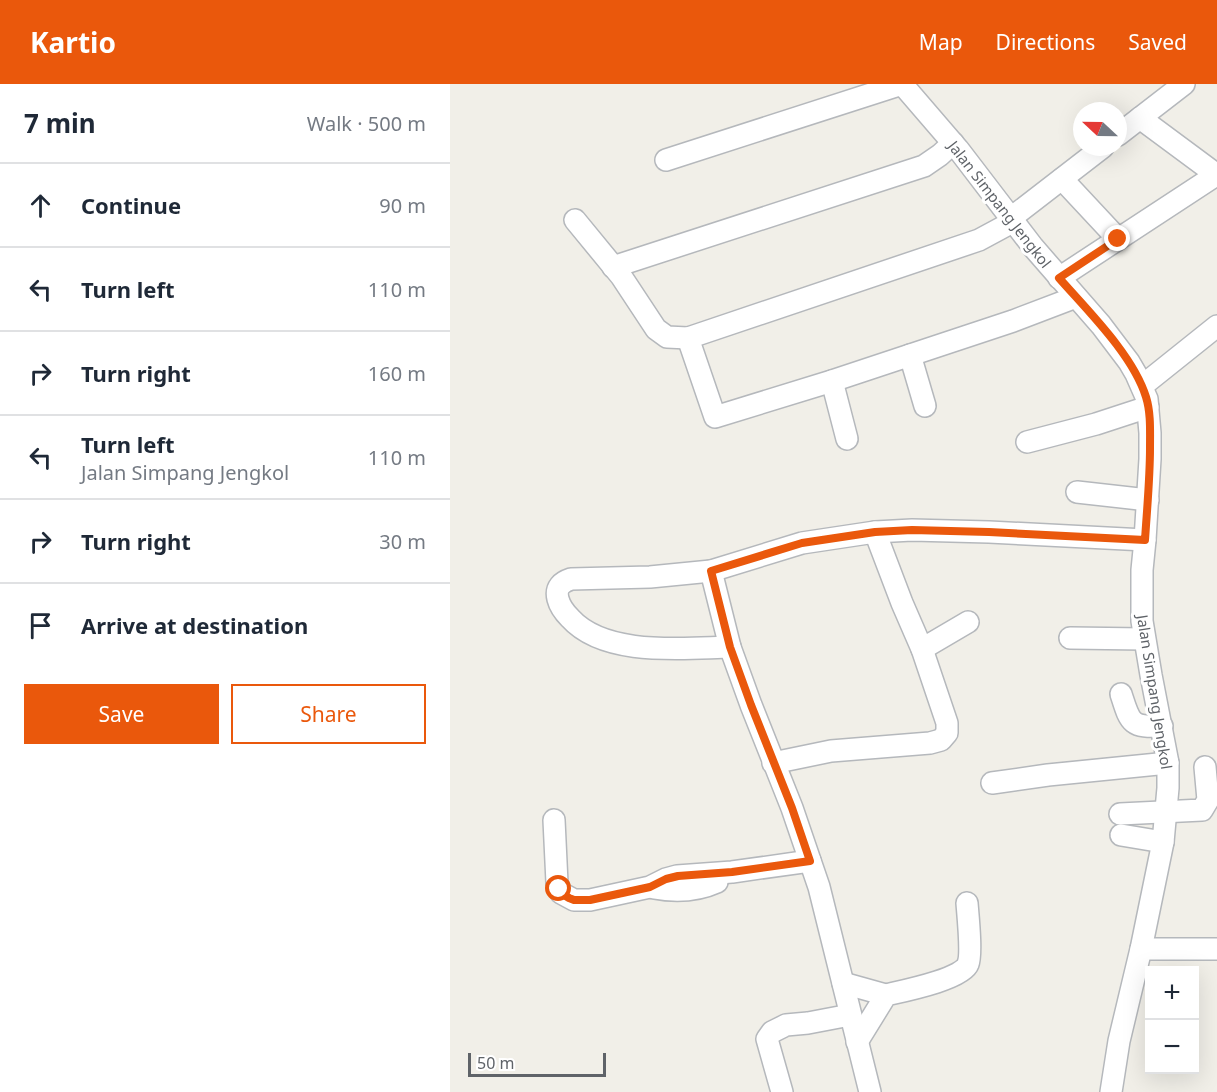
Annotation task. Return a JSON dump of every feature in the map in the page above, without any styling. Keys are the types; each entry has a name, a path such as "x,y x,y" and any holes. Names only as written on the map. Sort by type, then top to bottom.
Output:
{"street":[{"name":"Jalan Simpang Jengkol","path":"902,84 953,143 1059,278 1101,325 1136,374 1148,407 1150,442 1142,597 1144,639 1168,763 1167,812 1141,949 1119,1041 1111,1092"},
{"path":"666,160 902,84"},
{"path":"1127,128 1184,84"},
{"path":"1059,278 1217,175 1140,118"},
{"path":"613,267 924,166 953,143"},
{"path":"575,220 621,276 656,329 667,337 688,338 979,240 1005,226 1011,218 1091,156"},
{"path":"1062,179 1118,239"},
{"path":"688,338 714,417 832,381 1013,321 1076,297"},
{"path":"1142,386 1217,326"},
{"path":"910,355 925,406"},
{"path":"832,381 848,439"},
{"path":"1027,442 1096,424 1148,407"},
{"path":"1077,492 1148,500"},
{"path":"730,647 647,647 602,639 573,622 564,612 557,590 564,581 571,579 650,577 711,571 802,543 875,532 912,530 989,532 1145,540"},
{"path":"774,763 831,751 937,742 944,739 947,733 947,723 922,649 875,532"},
{"path":"711,571 730,647 792,808 819,887 870,1092"},
{"path":"922,649 968,622"},
{"path":"1070,638 1144,639"},
{"path":"1121,694 1132,721 1140,726 1161,726"},
{"path":"992,783 1168,763"},
{"path":"1120,814 1202,810 1208,800 1205,767"},
{"path":"554,820 557,883 561,893 574,900 590,900 650,887 678,876 732,872 810,861"},
{"path":"1121,836 1163,842"},
{"path":"843,983 886,995 956,976 968,966 970,957 967,903"},
{"path":"1141,949 1217,949"},
{"path":"857,1042 886,995"},
{"path":"783,1092 767,1039 772,1032 786,1025 850,1015"}],"route":[{"path":"559,889 561,893 574,900 590,900 650,887 678,876 732,872 810,861 730,647 711,571 802,543 875,532 912,530 989,532 1145,540 1150,459 1147,399 1129,362 1101,325 1059,278 1118,239"}]}
